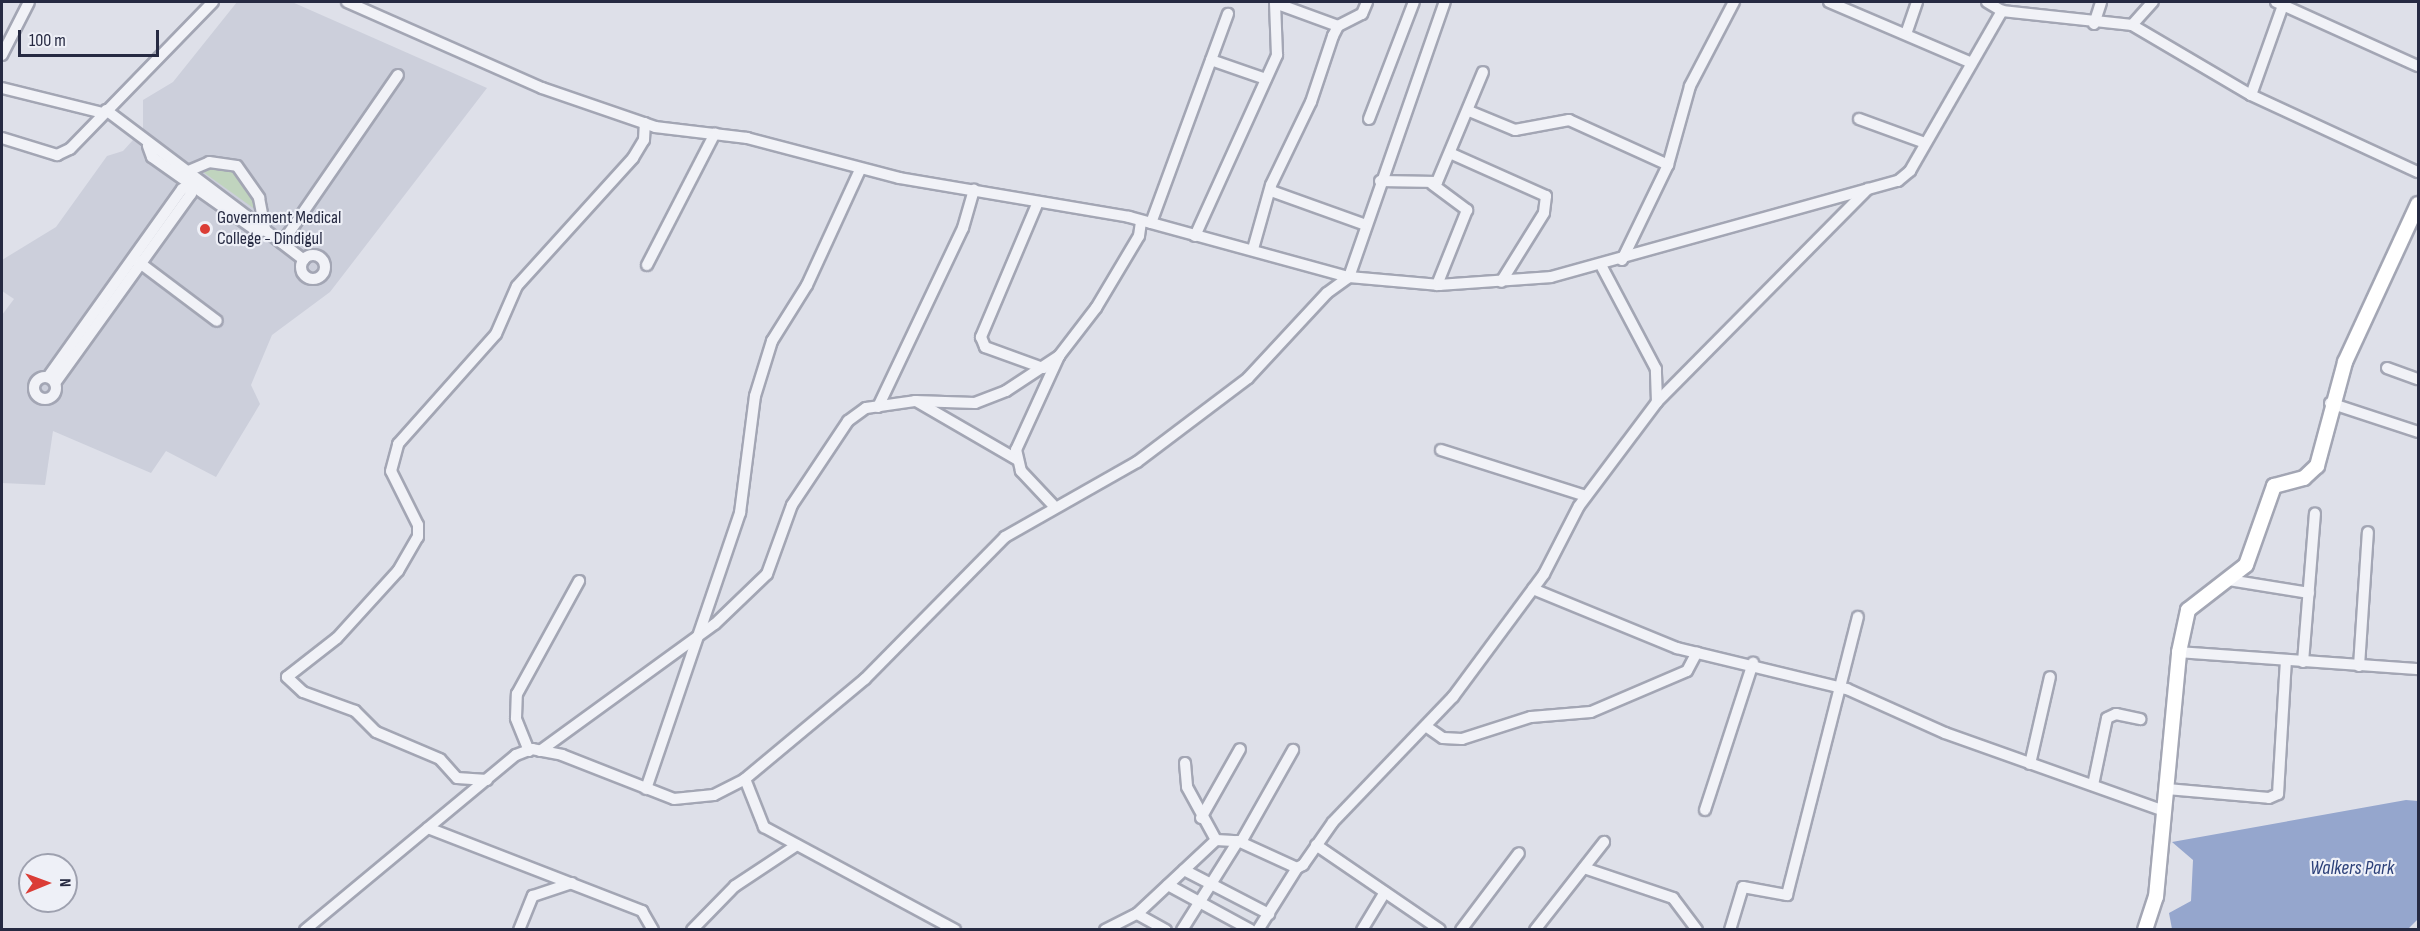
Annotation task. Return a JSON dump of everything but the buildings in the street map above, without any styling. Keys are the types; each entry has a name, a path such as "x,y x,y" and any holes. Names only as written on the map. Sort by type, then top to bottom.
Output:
{"main road":[{"path":"2145,930 2156,897 2179,652 2188,610 2229,580 2253,552 2274,486 2304,477 2317,466 2330,403 2418,204"}],"street":[{"path":"2,55 29,2"},
{"path":"2,138 57,155 213,2"},
{"path":"347,2 542,88 645,123 715,133 860,170 1146,222 1253,249 1349,277 1437,285 1502,282 1602,267 1898,181 1925,143 1970,62 2002,11"},
{"path":"1195,236 1279,47 1274,2 1338,26"},
{"path":"1253,249 1271,191 1338,26 1362,14 1367,2"},
{"path":"1369,119 1414,2"},
{"path":"579,581 517,694 516,718 534,751 674,799 714,795 745,779 865,679 1005,537 1053,505 1137,462 1248,378 1327,293 1349,277 1364,224 1445,2"},
{"path":"1622,260 1668,165 1690,86 1734,2"},
{"path":"1829,2 1850,6 1970,62"},
{"path":"1906,34 1917,2"},
{"path":"1987,2 2002,11 2094,24 2132,25 2251,95 2418,172"},
{"path":"2094,24 2101,2"},
{"path":"2132,25 2152,2"},
{"path":"2251,95 2279,3 2418,66"},
{"path":"1016,459 1059,356 1096,308 1146,222 1228,14"},
{"path":"1211,60 1266,79"},
{"path":"1432,184 1441,178 1452,154 1483,72"},
{"path":"282,243 398,75"},
{"path":"2,88 104,111 148,146 156,145 189,177 304,260"},
{"path":"1469,111 1515,130 1569,120 1668,165"},
{"path":"1859,119 1925,143"},
{"path":"487,780 457,778 440,759 376,732 355,711 303,692 287,677 337,638 398,571 418,525 391,471 398,444 496,334 517,286 633,158 644,140 645,123"},
{"path":"647,265 715,133"},
{"path":"1452,154 1546,196 1544,213 1502,282"},
{"path":"189,177 219,161 237,166 259,198 265,230"},
{"path":"646,789 702,632 747,485 755,396 772,341 807,285 860,170"},
{"path":"51,380 137,261 191,194 189,177"},
{"path":"1380,181 1432,184 1467,210 1437,285"},
{"path":"1258,930 1297,868 1427,727 1533,589 1586,496 1657,402 1869,188"},
{"path":"878,407 963,228 974,190"},
{"path":"1271,191 1364,224"},
{"path":"1038,202 981,337 986,347 1043,368"},
{"path":"137,261 217,321"},
{"path":"1602,267 1656,369 1657,402"},
{"path":"305,930 487,780 534,751 702,632 767,574 792,506 826,451 848,421 878,407 915,401 975,402 1006,391 1059,356"},
{"path":"2387,368 2418,379"},
{"path":"915,401 1016,459 1053,505"},
{"path":"2330,403 2418,432"},
{"path":"1441,450 1586,496"},
{"path":"2304,662 2315,513"},
{"path":"2360,666 2368,532"},
{"path":"2229,580 2309,593"},
{"path":"1533,589 1697,652 1753,663 1838,686 2030,764 2164,811"},
{"path":"1730,930 1743,887 1786,895 1838,686 1858,617"},
{"path":"1427,727 1443,738 1462,739 1530,717 1591,712 1687,671 1697,652"},
{"path":"2179,652 2418,669"},
{"path":"2167,789 2269,798 2278,794 2286,661"},
{"path":"1705,810 1753,663"},
{"path":"2030,764 2050,677"},
{"path":"2092,785 2107,718 2116,714 2140,718"},
{"path":"1201,818 1240,749"},
{"path":"1182,930 1240,841 1293,750"},
{"path":"1185,762 1187,787 1201,818 1216,840"},
{"path":"745,779 764,827 955,930"},
{"path":"428,828 642,911 653,930"},
{"path":"1105,930 1137,915 1216,840 1240,841 1297,868"},
{"path":"1535,930 1604,842"},
{"path":"692,930 735,886 797,844"},
{"path":"1316,845 1440,930"},
{"path":"1461,930 1519,853"},
{"path":"1584,868 1673,897 1697,930"},
{"path":"1184,870 1269,914"},
{"path":"519,930 533,896 572,883"},
{"path":"1168,885 1251,930"},
{"path":"1362,930 1385,892"},
{"path":"1137,915 1166,930"}],"shaded area":[{"name":"Government Medical College - Dindigul","path":"237,2 292,2 487,88 330,292 272,335 251,385 260,404 216,477 166,451 151,473 53,431 45,485 2,483 2,315 14,299 2,291 2,260 56,227 107,156 123,151 143,129 143,100 173,82"}],"green space":[{"path":"206,166 233,170 260,213 199,169"}],"water":[{"name":"Walkers Park","path":"2406,800 2418,801 2418,919 2408,929 2172,929 2169,913 2191,901 2193,860 2172,842"}],"place":[{"name":"Government Medical College - Dindigul","path":"205,229"}]}
